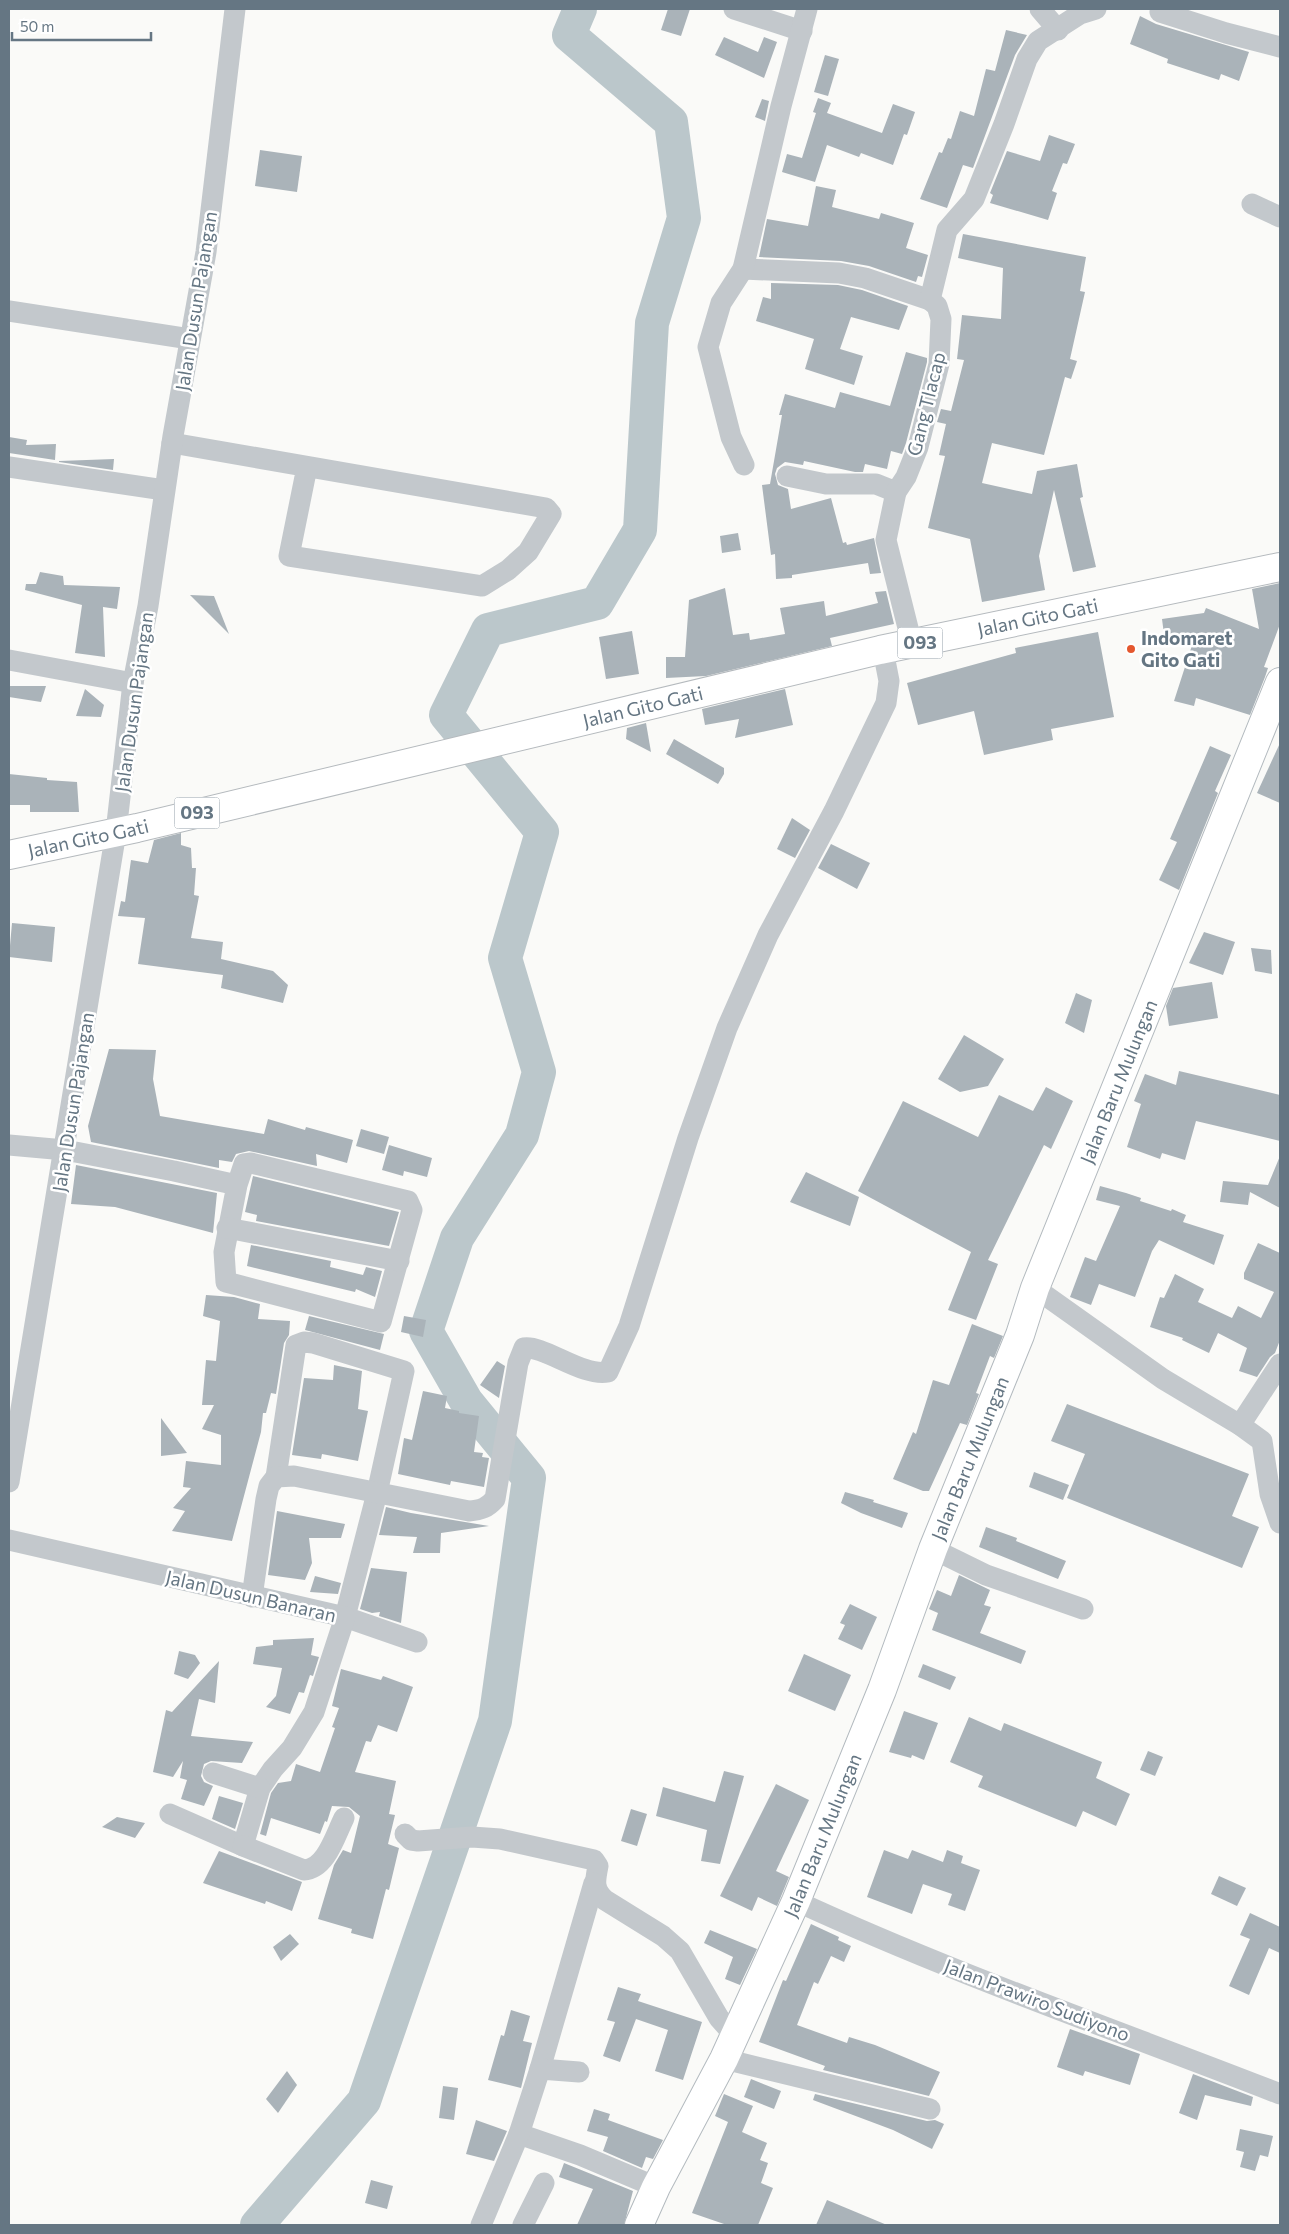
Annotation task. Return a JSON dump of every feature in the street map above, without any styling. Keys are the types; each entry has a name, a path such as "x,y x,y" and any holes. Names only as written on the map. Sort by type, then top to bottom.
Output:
{"main road":[{"name":"Jalan Gito Gati","path":"9,855 116,832 883,650 1280,567"},
{"name":"Jalan Baru Mulungan","path":"639,2225 656,2188 729,2047 796,1901 882,1690 933,1549 1020,1335 1035,1288 1280,682"}],"street":[{"name":"Jalan Dusun Pajangan","path":"9,1482 116,832 133,683 148,606 164,490 206,252 235,9"},
{"path":"734,9 802,31"},
{"path":"744,465 732,437 708,347 721,303 743,269 756,222 781,106 807,9"},
{"path":"1040,9 1058,30"},
{"path":"743,269 839,273 865,278 930,300 948,230 974,199 1004,124 1027,58 1038,41 1058,30 1080,14 1096,9"},
{"path":"1155,10 1226,34 1280,48"},
{"path":"1252,204 1280,217"},
{"name":"Gang Tlacap","path":"912,644 886,540 896,492 906,477 918,447 939,364 941,319 937,306 930,300"},
{"path":"9,311 190,339"},
{"path":"172,443 306,466 546,508 550,514 528,552 508,570 482,586 289,556 306,466"},
{"path":"9,467 164,490"},
{"path":"787,476 826,484 876,484 896,492"},
{"path":"276,1477 294,1476 469,1511 480,1510 489,1506 495,1499 518,1363 524,1348 532,1348 559,1360 600,1374 608,1372 629,1326 688,1138 727,1028 768,935 834,811 886,703 889,681 883,650"},
{"path":"9,660 133,683"},
{"path":"9,1145 65,1150 237,1185"},
{"path":"251,1163 408,1201 412,1210 381,1322 228,1284 224,1276 227,1228 244,1164 251,1163"},
{"path":"227,1228 399,1261"},
{"path":"1035,1288 1163,1379 1240,1425 1262,1441 1270,1494 1280,1524"},
{"path":"252,1597 266,1499 269,1486 276,1477 293,1355 296,1345 304,1342 313,1343 404,1371 377,1493 345,1617 417,1642"},
{"path":"1240,1425 1280,1364"},
{"name":"Jalan Dusun Banaran","path":"9,1540 345,1617 309,1724 260,1788 243,1846"},
{"path":"933,1549 986,1575 1083,1608"},
{"path":"214,1773 260,1788"},
{"path":"170,1814 304,1870 312,1870 322,1862 344,1818"},
{"path":"405,1834 410,1840 418,1841 472,1837 500,1840 591,1859 598,1866 519,2134 481,2225"},
{"path":"594,1883 597,1893 605,1900 663,1936 680,1951 719,2018 729,2047 930,2110"},
{"name":"Jalan Prawiro Sudiyono","path":"796,1901 857,1929 931,1959 1280,2094"},
{"path":"540,2068 579,2072"},
{"path":"519,2134 580,2155 656,2188"},
{"path":"523,2225 544,2183"}],"building":[{"path":"668,9 690,9 681,36 661,30"},
{"path":"1140,16 1156,24 1249,52 1239,81 1221,74 1219,80 1167,63 1168,59 1130,44"},
{"path":"1006,30 1027,35 1015,55 973,168 963,165 947,208 920,199 939,152 942,153 948,138 951,139 960,111 974,116 986,69 995,71"},
{"path":"724,37 758,52 764,37 777,42 764,78 715,55"},
{"path":"825,55 839,59 828,96 814,92"},
{"path":"818,98 831,103 827,113 882,133 893,104 915,112 907,135 904,134 893,165 861,153 859,157 827,145 815,182 782,172 787,154 802,158 816,113 813,112"},
{"path":"762,99 769,101 765,121 755,117"},
{"path":"1049,135 1075,144 1067,164 1063,163 1052,191 1057,193 1048,220 990,203 993,195 990,193 1007,151 1040,161"},
{"path":"260,150 302,156 297,192 255,186"},
{"path":"816,186 836,190 832,207 879,219 881,213 914,223 906,248 928,255 922,277 918,276 916,282 869,266 841,261 759,257 767,219 808,226"},
{"path":"963,234 1086,257 1080,291 1085,292 1070,359 1077,361 1071,379 1065,377 1044,455 992,443 982,483 1032,494 1037,471 1077,464 1083,497 1080,498 1096,567 1073,572 1054,490 1039,556 1045,590 982,602 970,539 928,528 945,456 939,455 946,424 937,422 941,409 951,411 964,360 957,359 962,315 1001,319 1003,268 958,258"},
{"path":"771,283 838,285 862,290 908,306 899,330 851,317 840,349 863,356 854,385 805,369 814,339 756,321 763,297 771,299"},
{"path":"906,352 927,358 927,362 902,454 891,451 887,469 865,464 863,472 855,472 804,461 803,465 785,462 777,468 775,474 778,485 788,489 791,509 831,498 843,543 846,542 847,545 874,538 881,573 870,574 868,563 792,575 792,578 776,579 775,554 771,555 762,485 770,484 782,415 779,415 785,394 835,408 840,392 890,406"},
{"path":"9,437 27,440 26,445 56,444 55,460 9,453"},
{"path":"114,459 113,470 59,462 59,461"},
{"path":"738,533 741,550 722,553 720,536"},
{"path":"40,572 63,576 64,585 120,587 117,609 103,607 105,657 75,653 82,605 25,590 26,584 36,584"},
{"path":"1280,583 1280,624 1264,667 1268,668 1250,715 1196,698 1194,706 1174,701 1194,639 1165,642 1162,619 1204,613 1206,608 1259,629 1252,589"},
{"path":"725,588 733,635 749,633 750,640 785,634 780,608 824,601 826,616 878,603 875,592 886,591 894,624 830,638 832,646 706,676 666,678 666,657 685,657 689,600"},
{"path":"190,595 214,596 229,634"},
{"path":"632,631 639,674 606,679 599,637"},
{"path":"1098,632 1114,717 1051,729 1053,740 984,755 974,711 918,725 907,683 1016,653 1015,648"},
{"path":"9,686 46,686 41,702 9,697"},
{"path":"85,689 104,705 101,717 76,716"},
{"path":"785,689 793,725 735,738 739,719 705,725 702,709"},
{"path":"646,723 651,752 626,739 627,728"},
{"path":"674,739 724,768 724,774 718,784 666,754"},
{"path":"1280,743 1280,803 1257,793"},
{"path":"1210,746 1231,755 1215,791 1218,793 1179,890 1159,880 1177,842 1170,839"},
{"path":"9,774 47,778 47,780 77,782 79,812 30,812 30,805 9,805"},
{"path":"792,818 810,830 795,858 777,849"},
{"path":"181,833 181,845 191,848 192,868 196,868 194,895 199,896 191,938 223,942 221,959 273,971 288,985 283,1003 221,988 223,975 138,964 145,918 118,916 121,901 125,902 131,860 148,863 154,840"},
{"path":"831,844 870,863 857,889 818,868"},
{"path":"12,923 55,927 52,962 9,957"},
{"path":"1204,932 1235,942 1223,975 1189,963"},
{"path":"1251,948 1271,950 1272,974 1255,971"},
{"path":"1212,982 1218,1018 1169,1026 1166,1006 1173,988"},
{"path":"1076,993 1092,1000 1084,1033 1065,1023"},
{"path":"964,1035 1004,1059 988,1086 960,1092 938,1079"},
{"path":"109,1049 156,1050 153,1079 160,1116 264,1134 268,1119 305,1130 306,1127 353,1140 347,1163 316,1154 317,1166 249,1151 236,1154 232,1162 219,1160 219,1168 91,1142 88,1126"},
{"path":"1179,1071 1280,1095 1280,1141 1196,1121 1185,1160 1162,1153 1160,1159 1127,1147 1141,1104 1134,1101 1145,1074 1176,1085"},
{"path":"1046,1087 1073,1101 1051,1149 1044,1145 988,1260 998,1264 976,1320 948,1310 971,1252 858,1191 903,1101 978,1137 999,1095 1033,1111"},
{"path":"361,1129 389,1137 384,1154 356,1146"},
{"path":"389,1145 432,1158 427,1177 404,1171 403,1176 382,1170"},
{"path":"1280,1156 1280,1208 1250,1192 1248,1205 1220,1202 1223,1181 1268,1185"},
{"path":"76,1165 217,1193 213,1233 115,1207 71,1204"},
{"path":"806,1172 859,1197 850,1226 790,1202"},
{"path":"253,1176 399,1212 389,1246 256,1221 257,1215 245,1212"},
{"path":"1100,1186 1141,1198 1140,1201 1171,1211 1172,1209 1186,1215 1183,1222 1224,1235 1214,1265 1159,1240 1152,1251 1135,1297 1099,1284 1091,1305 1070,1297 1085,1257 1096,1261 1120,1206 1096,1200"},
{"path":"1258,1243 1280,1253 1280,1340 1275,1353 1270,1357 1257,1377 1239,1371 1247,1348 1218,1333 1209,1353 1182,1340 1183,1338 1150,1327 1160,1297 1164,1298 1175,1274 1204,1289 1198,1302 1232,1318 1238,1306 1261,1318 1274,1292 1244,1279 1244,1273"},
{"path":"251,1245 331,1261 330,1267 363,1275 366,1267 382,1271 375,1297 356,1289 355,1292 247,1266"},
{"path":"206,1295 234,1297 260,1304 258,1319 290,1321 289,1335 284,1343 276,1394 271,1393 266,1413 263,1413 261,1432 232,1541 172,1531 185,1511 173,1508 191,1488 183,1487 186,1461 221,1465 221,1435 202,1429 214,1405 202,1405 206,1360 216,1361 220,1321 203,1316"},
{"path":"309,1316 384,1334 380,1350 305,1330"},
{"path":"404,1316 426,1320 423,1337 401,1332"},
{"path":"972,1324 1003,1336 994,1358 990,1356 976,1393 979,1394 967,1425 960,1423 929,1491 923,1491 893,1479 913,1432 916,1434 933,1380 949,1385"},
{"path":"497,1361 505,1366 499,1398 480,1385"},
{"path":"334,1365 362,1371 358,1409 368,1411 358,1461 322,1454 321,1459 292,1455 304,1378 333,1380"},
{"path":"423,1391 447,1396 445,1408 459,1411 459,1413 479,1416 474,1452 483,1453 482,1457 489,1458 484,1487 451,1481 450,1485 398,1474 404,1438 412,1440"},
{"path":"1067,1404 1249,1474 1232,1516 1259,1527 1242,1568 1067,1498 1085,1454 1051,1441"},
{"path":"161,1418 187,1453 161,1456"},
{"path":"1034,1472 1069,1485 1063,1500 1029,1487"},
{"path":"845,1492 874,1500 873,1502 908,1513 902,1528 861,1513 841,1503"},
{"path":"386,1507 489,1526 441,1533 440,1553 413,1553 417,1537 379,1535"},
{"path":"277,1511 345,1524 341,1538 309,1538 312,1563 305,1580 268,1575"},
{"path":"986,1527 1017,1538 1016,1541 1066,1561 1058,1579 979,1547"},
{"path":"371,1568 407,1572 401,1623 379,1616 380,1612 372,1613 360,1609"},
{"path":"959,1575 990,1590 984,1605 991,1607 980,1633 1026,1651 1021,1664 932,1630 938,1613 929,1609 937,1590 951,1596"},
{"path":"315,1576 341,1583 338,1594 310,1592"},
{"path":"850,1604 877,1617 862,1650 838,1639 845,1625 840,1623"},
{"path":"314,1638 311,1655 319,1657 313,1676 310,1675 304,1693 299,1692 290,1714 266,1707 276,1696 282,1668 253,1664 256,1647 273,1645 273,1640"},
{"path":"179,1651 195,1655 200,1663 188,1679 174,1674"},
{"path":"804,1654 851,1675 835,1711 788,1691"},
{"path":"219,1661 215,1703 199,1699 191,1736 253,1742 242,1763 211,1761 204,1764 201,1776 204,1782 213,1786 204,1806 181,1799 187,1780 180,1778 183,1761 173,1777 153,1772 166,1710 172,1712"},
{"path":"923,1664 956,1677 950,1690 918,1677"},
{"path":"341,1669 381,1680 383,1676 413,1687 397,1732 378,1725 371,1742 366,1741 355,1772 396,1781 389,1814 395,1815 388,1844 399,1848 389,1890 386,1889 373,1939 351,1933 352,1929 318,1919 334,1865 343,1850 351,1853 360,1816 349,1807 332,1806 327,1822 325,1821 320,1834 271,1818 266,1836 260,1834 271,1793 278,1783 291,1781 296,1764 320,1772 335,1728 332,1727 339,1708 332,1706"},
{"path":"904,1711 938,1723 924,1760 912,1755 911,1758 889,1752"},
{"path":"969,1717 1001,1731 1004,1723 1102,1762 1096,1778 1130,1794 1116,1826 1083,1811 1076,1827 978,1787 983,1776 950,1762"},
{"path":"1148,1751 1163,1757 1155,1776 1140,1770"},
{"path":"724,1771 744,1776 720,1864 701,1861 707,1830 656,1816 663,1787 715,1802"},
{"path":"776,1784 809,1800 776,1871 789,1877 777,1906 758,1897 752,1911 720,1896"},
{"path":"219,1796 243,1803 235,1829 212,1819"},
{"path":"631,1809 647,1814 637,1846 621,1841"},
{"path":"117,1817 145,1823 135,1838 102,1827"},
{"path":"884,1850 908,1859 912,1850 943,1862 947,1850 963,1856 961,1863 980,1870 965,1911 948,1905 952,1894 923,1884 912,1914 867,1897"},
{"path":"219,1851 302,1882 292,1911 266,1901 265,1904 203,1883"},
{"path":"1219,1876 1246,1888 1237,1906 1211,1894"},
{"path":"1250,1913 1280,1927 1280,1953 1269,1948 1249,1995 1229,1986 1250,1939 1240,1935"},
{"path":"811,1924 839,1937 838,1940 851,1946 844,1962 831,1956 818,1984 814,1982 797,2025 847,2043 849,2037 875,2045 940,2072 929,2096 823,2070 825,2066 759,2042 783,1980 786,1981"},
{"path":"710,1930 757,1949 740,1985 725,1979 733,1957 704,1943"},
{"path":"290,1934 299,1944 281,1961 273,1947"},
{"path":"618,1987 641,1994 638,2001 702,2022 683,2080 655,2071 668,2030 636,2019 620,2062 603,2056 615,2022 607,2020"},
{"path":"511,2010 530,2016 523,2041 532,2043 521,2088 488,2080 501,2035 504,2036"},
{"path":"1070,2029 1140,2054 1130,2085 1085,2071 1083,2076 1057,2067"},
{"path":"287,2071 297,2085 278,2113 266,2099"},
{"path":"1193,2074 1253,2097 1251,2106 1205,2095 1197,2120 1179,2113"},
{"path":"751,2079 781,2091 774,2109 744,2097"},
{"path":"443,2086 458,2088 454,2120 439,2118"},
{"path":"724,2094 753,2106 742,2132 767,2143 760,2160 768,2163 761,2183 773,2188 758,2225 727,2225 692,2213 728,2122 715,2116"},
{"path":"815,2094 927,2121 935,2120 944,2124 932,2149 893,2130 813,2100"},
{"path":"594,2109 610,2114 608,2120 663,2140 653,2159 646,2157 642,2168 603,2151 608,2137 587,2131"},
{"path":"476,2120 507,2131 494,2161 466,2154"},
{"path":"1240,2129 1273,2136 1268,2157 1260,2155 1255,2171 1240,2167 1244,2152 1236,2150"},
{"path":"564,2163 633,2191 624,2225 577,2225 593,2189 559,2177"},
{"path":"371,2180 393,2186 387,2209 365,2203"},
{"path":"827,2200 887,2225 816,2225"}],"waterway":[{"path":"257,2225 364,2101 495,1721 529,1478 466,1401 426,1331 457,1238 522,1135 539,1072 505,958 542,832 446,715 488,630 597,603 640,530 652,323 684,218 671,122 569,35 580,9"}],"place":[{"name":"Indomaret Gito Gati","path":"1131,649"}]}
